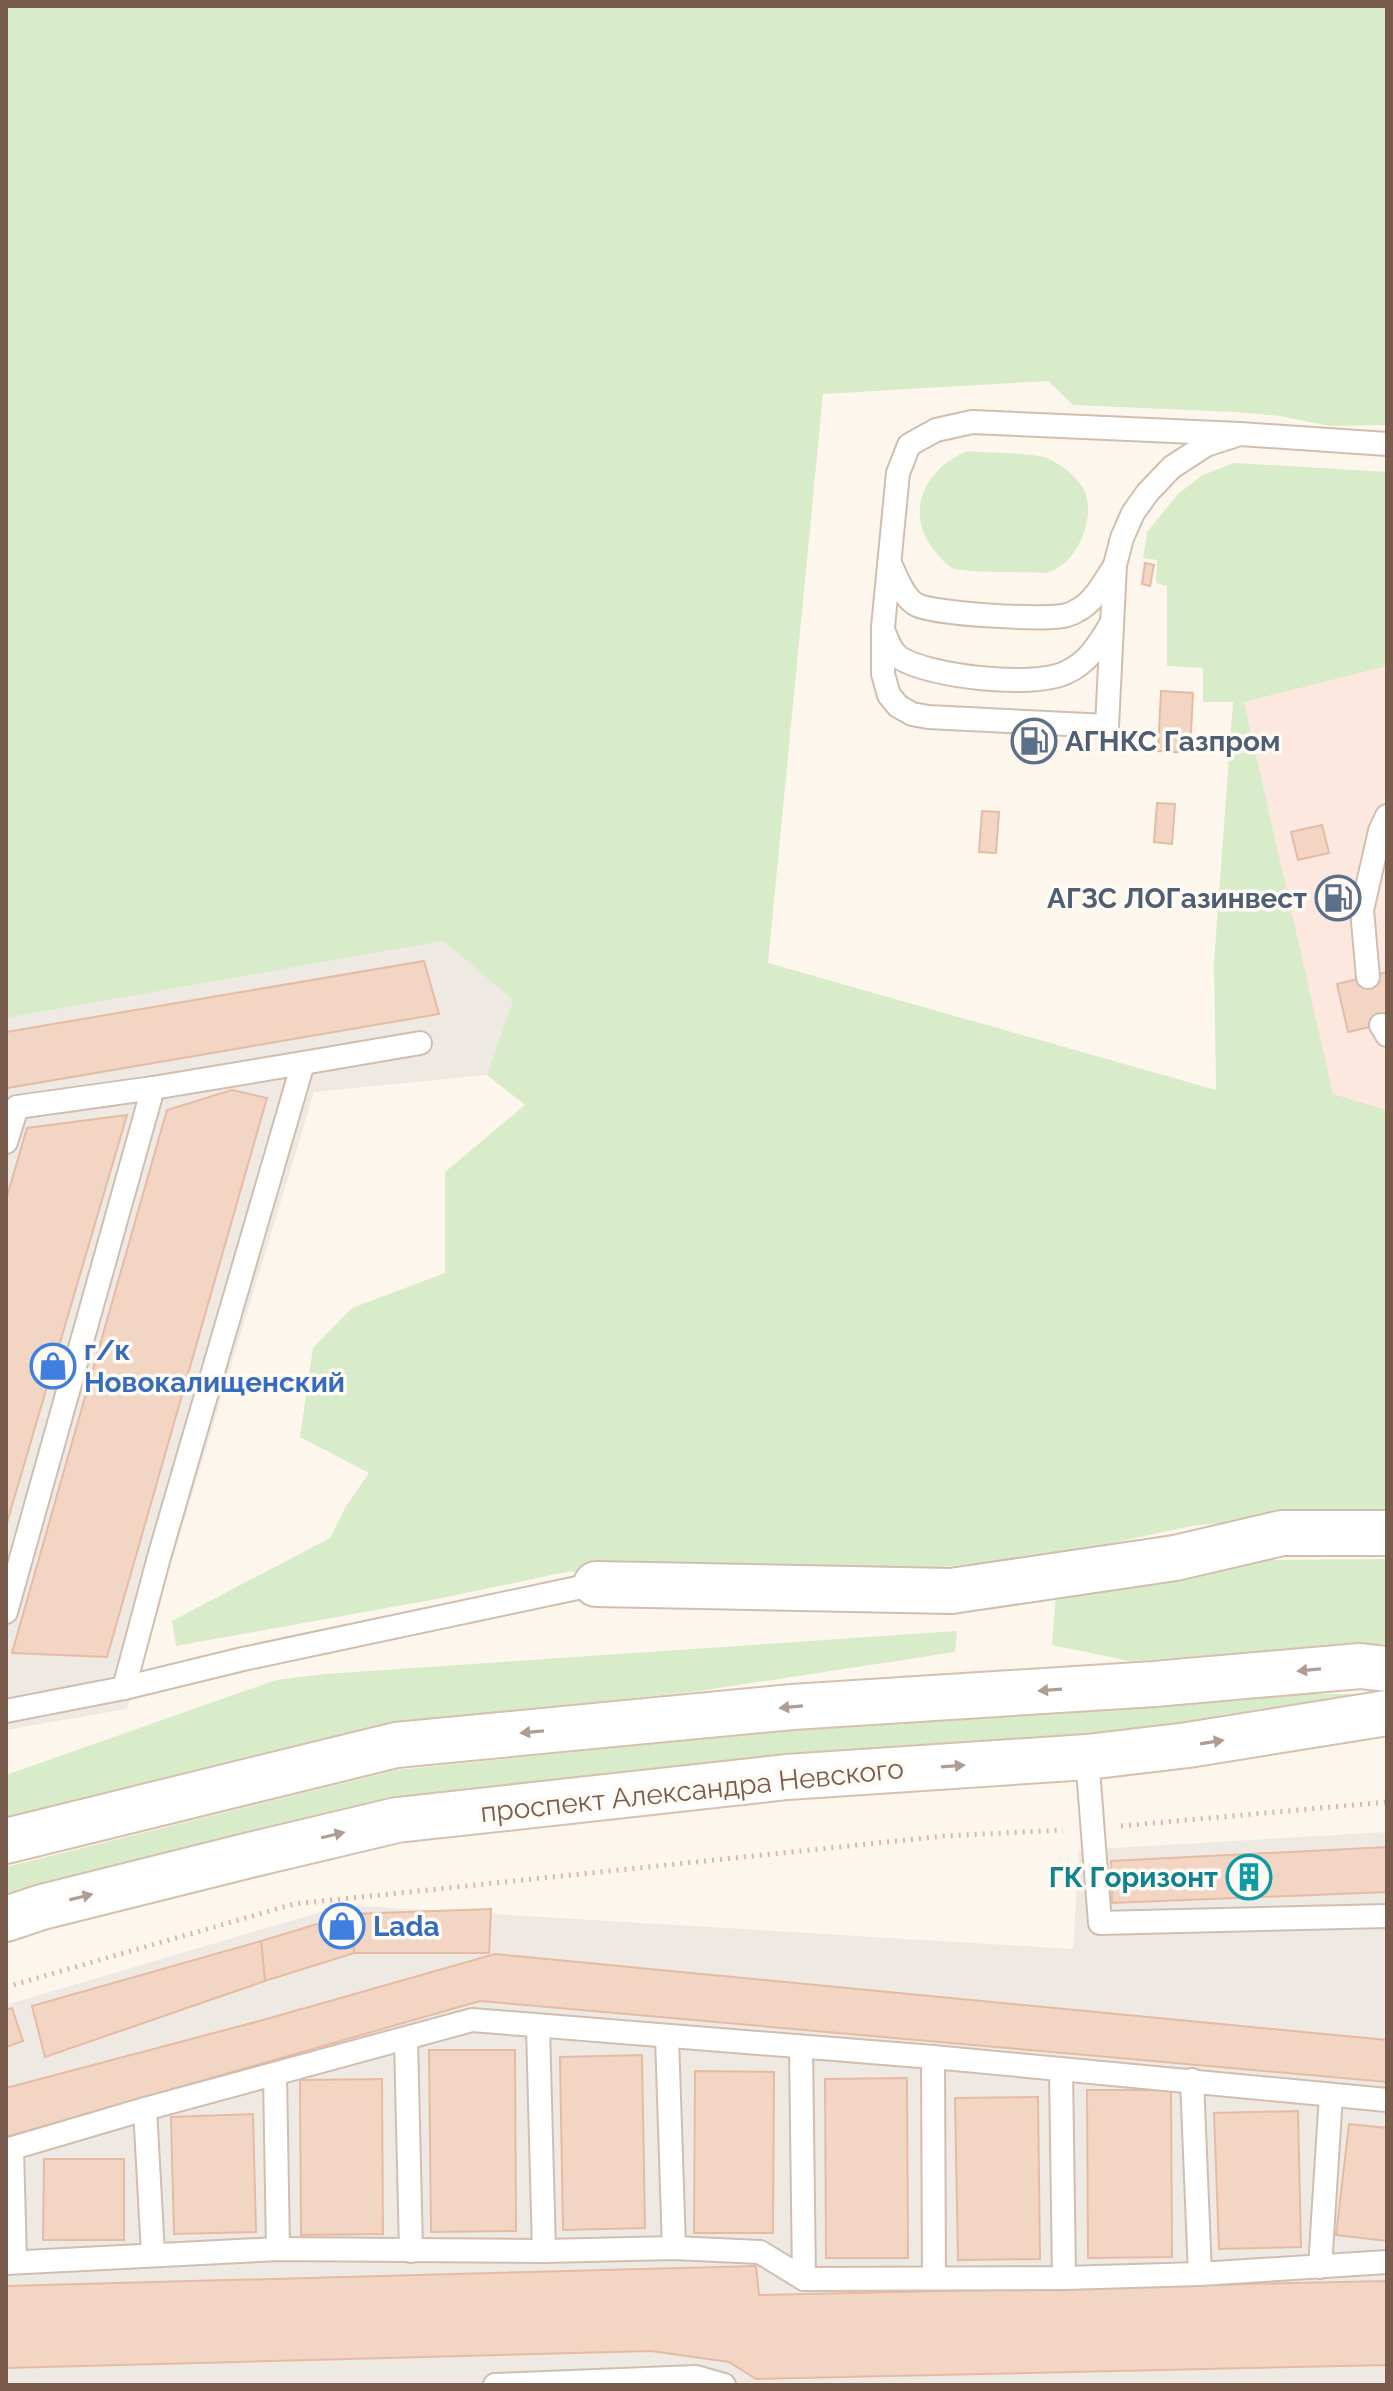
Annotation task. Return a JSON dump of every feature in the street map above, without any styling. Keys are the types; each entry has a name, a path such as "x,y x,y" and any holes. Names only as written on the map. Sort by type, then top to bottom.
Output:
{"main road":[{"path":"596,1584 951,1591 1175,1558 1282,1533 1387,1533"},
{"path":"6,1841 396,1745 792,1707 1154,1684 1360,1666 1387,1669"},
{"name":"проспект Александра Невского","path":"6,1919 160,1877 397,1820 787,1777 1087,1757 1188,1745 1387,1713"}],"lane":[{"path":"1240,434 1206,445 1172,467 1133,513 1115,565 1107,726 928,717 912,714 898,706 889,695 882,661 883,627 898,473 909,445 936,430 972,422 1240,434 1387,444"},
{"path":"890,563 907,596 917,605 951,612 1045,617 1066,616 1082,608 1092,599 1115,565"},
{"path":"883,627 890,647 899,657 923,668 943,674 1035,680 1064,674 1081,663 1095,650 1113,622"},
{"path":"1368,977 1362,910 1380,831 1387,816"},
{"path":"6,1142 17,1107 153,1088 420,1043"},
{"path":"124,1688 159,1557 303,1063"},
{"path":"6,1612 153,1088"},
{"path":"6,1711 596,1584"},
{"path":"1087,1757 1100,1923 1387,1916"},
{"path":"1387,2100 933,2057 472,2020 145,2109 9,2150 10,2262 278,2249 544,2251 674,2248 760,2252 804,2279 1064,2278 1200,2274 1387,2262"},
{"path":"538,2027 544,2251"},
{"path":"667,2037 674,2248"},
{"path":"406,2039 411,2251"},
{"path":"801,2047 804,2279"},
{"path":"933,2057 934,2278"},
{"path":"1061,2069 1064,2278"},
{"path":"275,2074 278,2249"},
{"path":"1192,2080 1200,2274"},
{"path":"1320,2267 1331,2095"},
{"path":"145,2109 153,2254"},
{"path":"495,2385 696,2377 724,2385"}],"path":[{"path":"6,1987 294,1904 944,1836 1093,1829 1387,1802"}],"shaded area":[{"name":"АГЗС ЛОГазинвест","path":"1387,666 1387,1110 1333,1095 1244,702"},
{"path":"443,941 513,1000 487,1075 314,1092 127,1709 6,1730 6,1526 126,1115 27,1128 6,1200 8,1088 439,1014 424,961 6,1032 6,1018","holes":["232,1090 266,1098 12,1652 167,1110"]},
{"path":"1387,1832 1387,2385 6,2385 6,2005 344,1905 1073,1949 1079,1850"}],"green space":[{"path":"6,6 1387,6 1387,425 1330,426 1280,416 1236,412 1073,405 1048,381 823,394 768,963 1216,1090 1214,962 1233,702 1203,702 1203,668 1167,666 1167,586 1156,583 1157,560 1143,558 1147,532 1178,494 1203,475 1234,463 1387,472 1387,666 1244,702 1333,1094 1387,1110 1387,1517 1269,1518 1191,1526 1053,1556 909,1570 661,1569 566,1572 442,1598 176,1646 172,1621 330,1538 345,1508 369,1473 300,1437 313,1348 352,1308 445,1273 445,1172 525,1105 487,1075 513,1000 443,941 6,1018"},
{"path":"968,451 1043,457 1070,472 1085,492 1088,516 1080,541 1065,562 1045,573 982,572 952,568 940,557 925,535 920,521 920,506 931,479 953,458"},
{"path":"1387,1559 1387,1644 1130,1661 1052,1645 1056,1594 1259,1560"},
{"path":"957,1631 955,1652 699,1691 437,1720 321,1740 6,1824 6,1775 276,1680 325,1674"},
{"path":"1267,1694 1363,1694 1267,1716 6,1897 6,1867 396,1770 789,1730"}],"building":[{"path":"1145,563 1154,565 1150,586 1142,584"},
{"path":"1161,691 1193,693 1190,753 1158,751"},
{"path":"1157,803 1175,804 1172,844 1154,842"},
{"path":"982,811 999,812 996,853 979,852"},
{"path":"1322,825 1329,853 1298,860 1291,832"},
{"path":"424,961 439,1014 8,1088 6,1094 6,1032"},
{"path":"1387,972 1387,1023 1348,1032 1337,984"},
{"path":"232,1090 267,1098 107,1657 12,1653 167,1110"},
{"path":"127,1115 6,1526 6,1200 27,1128"},
{"name":"ГК Горизонт","path":"1387,1847 1387,1892 1112,1903 1111,1861"},
{"path":"491,1909 489,1953 354,1953 350,1914"},
{"path":"350,1914 354,1953 265,1981 261,1941"},
{"path":"261,1941 265,1981 45,2057 32,2006"},
{"path":"495,1954 1387,2040 1387,2082 480,2001 6,2137 6,2088"},
{"path":"12,2008 23,2041 6,2047 6,2010"},
{"path":"429,2050 515,2050 516,2231 431,2232"},
{"path":"642,2055 645,2228 563,2230 560,2057"},
{"path":"695,2071 774,2072 773,2233 694,2233"},
{"path":"907,2078 908,2258 826,2258 825,2079"},
{"path":"382,2079 383,2234 301,2235 300,2080"},
{"path":"1087,2090 1171,2090 1172,2257 1088,2258"},
{"path":"1038,2097 1040,2259 958,2260 955,2098"},
{"path":"1298,2111 1301,2247 1219,2249 1214,2113"},
{"path":"253,2114 256,2232 174,2234 171,2117"},
{"path":"1349,2124 1387,2128 1387,2241 1336,2235"},
{"path":"44,2159 124,2159 124,2240 43,2240"},
{"path":"756,2266 759,2295 1387,2281 1387,2365 756,2379 729,2362 651,2351 6,2368 6,2286"}],"place":[{"name":"АГНКС Газпром","path":"1034,741"},
{"name":"АГЗС ЛОГазинвест","path":"1338,898"},
{"name":"г/к Новокалищенский","path":"53,1366"},
{"name":"ГК Горизонт","path":"1249,1877"},
{"name":"Lada","path":"342,1926"}]}
